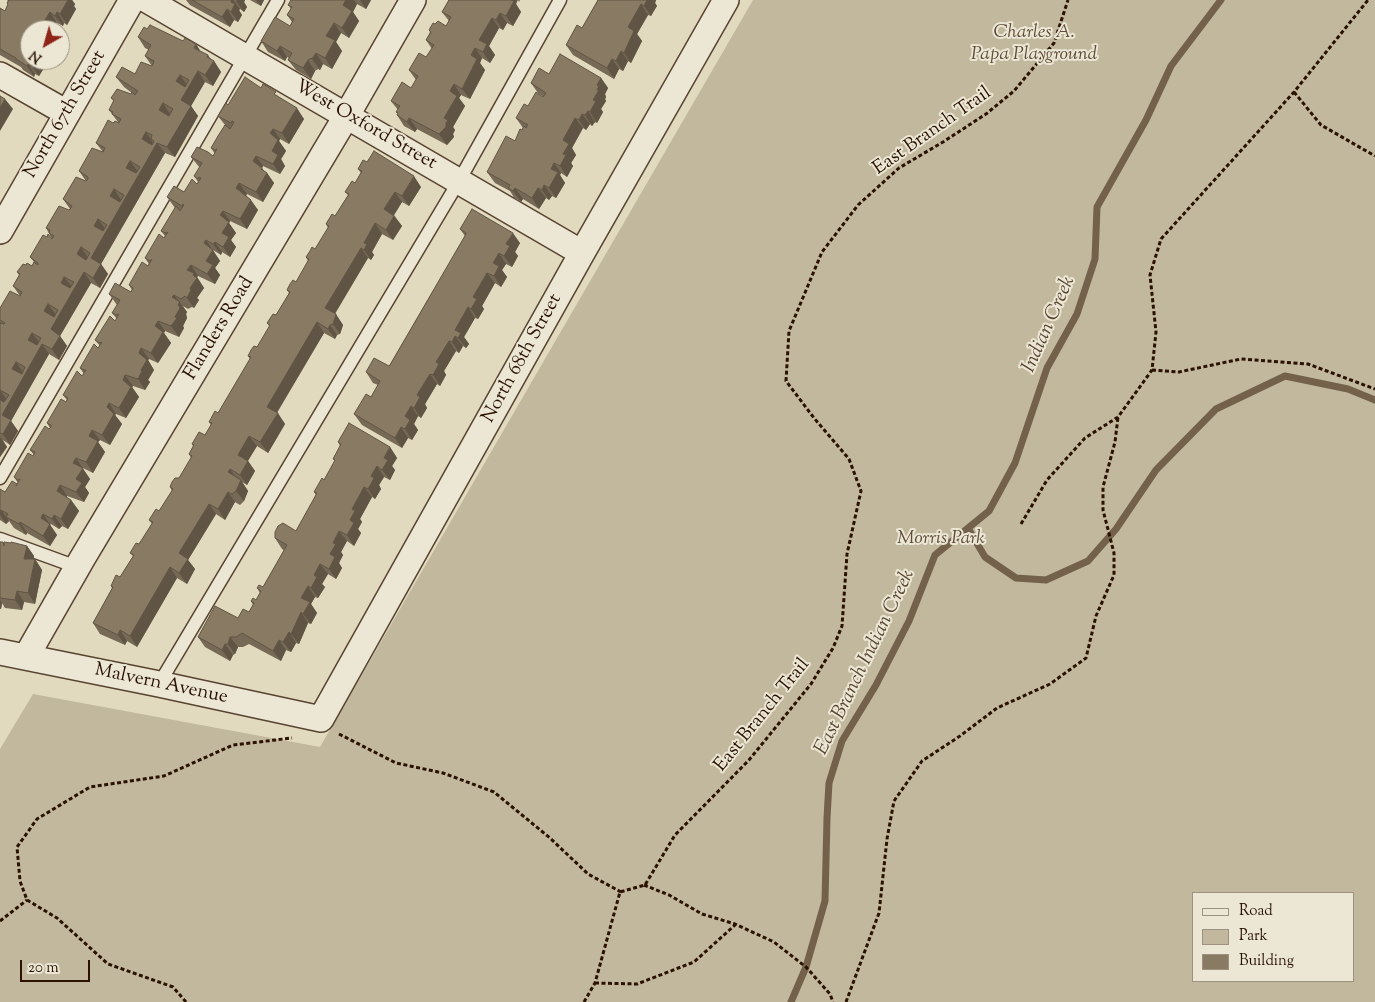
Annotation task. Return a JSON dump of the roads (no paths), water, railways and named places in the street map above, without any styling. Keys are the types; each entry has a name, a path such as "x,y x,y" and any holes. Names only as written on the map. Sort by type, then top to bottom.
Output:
{"street":[{"name":"North 67th Street","path":"0,231 132,0"},
{"name":"West Oxford Street","path":"147,0 582,253"},
{"name":"Flanders Road","path":"26,657 77,567 347,115 413,0"},
{"name":"North 68th Street","path":"328,725 582,253 726,0"},
{"path":"0,75 67,113"},
{"name":"Malvern Avenue","path":"0,652 159,684 328,725"}],"lane":[{"path":"0,478 278,0"},
{"path":"159,684 459,181 560,0"},
{"path":"0,539 77,567"}],"waterway":[{"name":"Indian Creek","path":"791,1002 806,967 825,901 829,783 842,741 876,685 909,621 935,555 989,511 1015,463 1047,368 1077,314 1095,259 1097,207 1146,120 1171,66 1221,0"},
{"path":"968,528 985,557 1016,578 1046,580 1088,561 1116,529 1156,470 1216,409 1285,376 1348,389 1375,400"}],"park label":[{"name":"Charles A. Papa Playground","path":"1034,45"},
{"name":"Morris Park","path":"941,540"}],"water label":[{"name":"East Branch Indian Creek","path":"866,663"}]}
